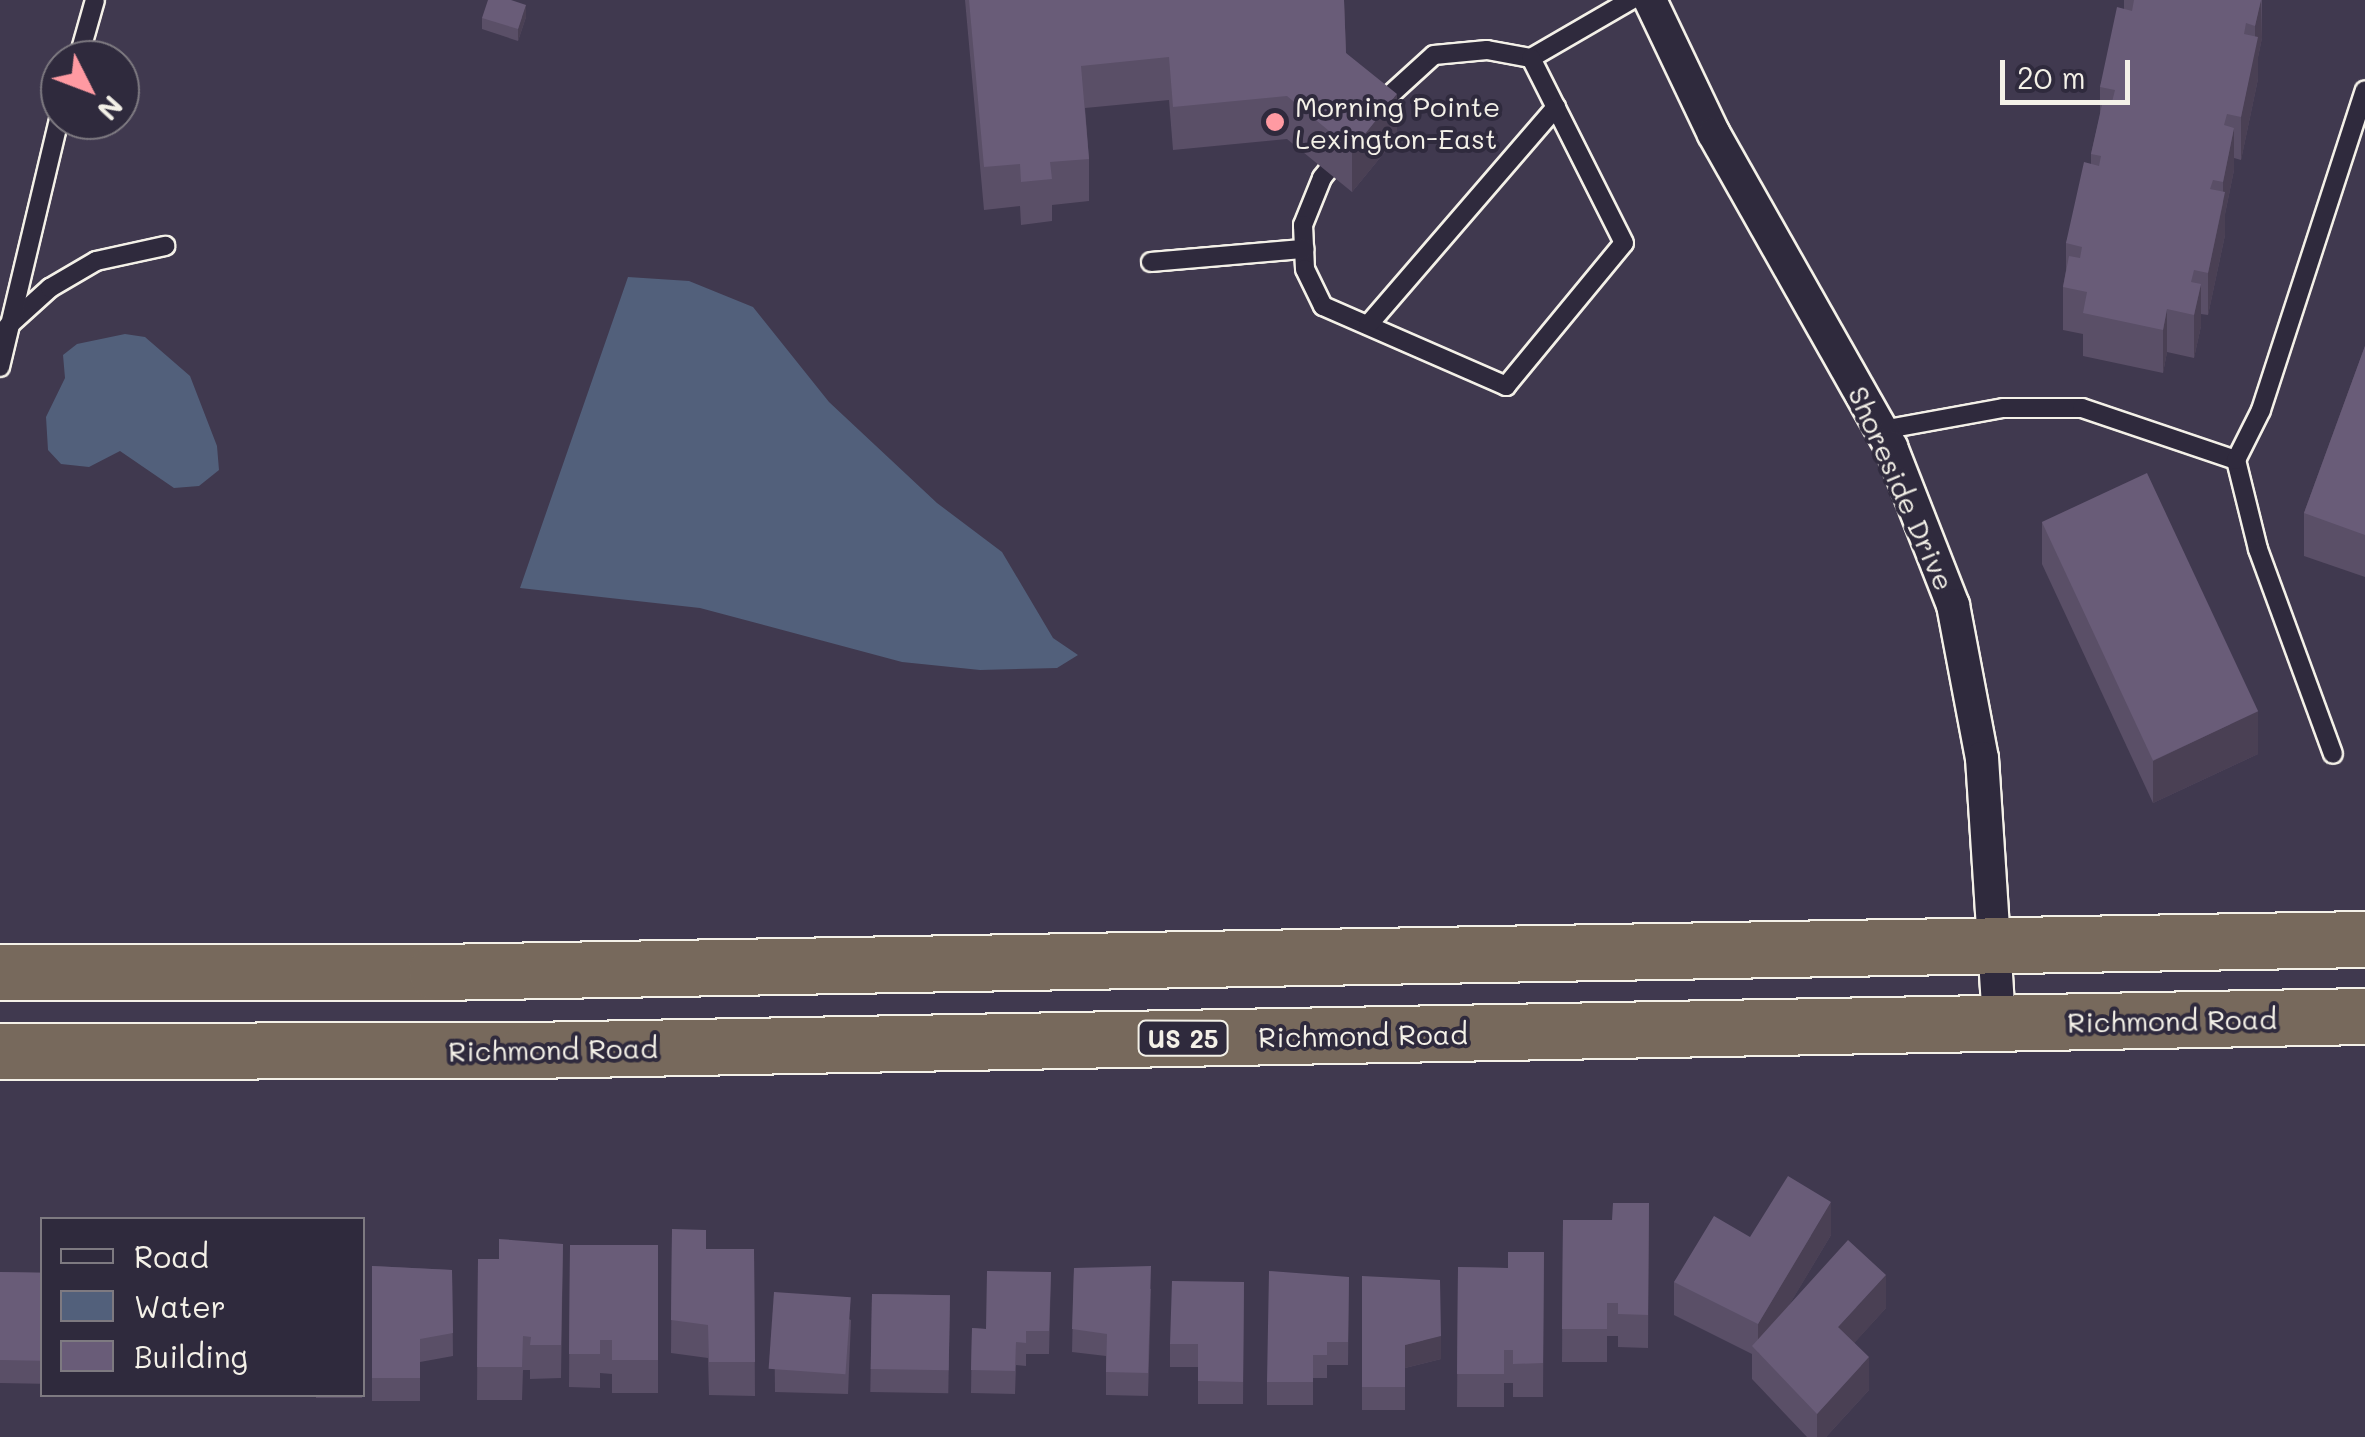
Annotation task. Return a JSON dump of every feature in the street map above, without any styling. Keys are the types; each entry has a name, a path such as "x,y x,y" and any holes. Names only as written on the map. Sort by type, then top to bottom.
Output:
{"highway":[{"path":"0,972 436,972 2365,939"},
{"name":"Richmond Road","path":"0,1051 568,1049 2365,1016"}],"street":[{"name":"Shoreside Drive","path":"1650,0 1714,134 1882,430 1924,522 1972,683 1999,1024"}],"lane":[{"path":"84,40 95,0"},
{"path":"1531,58 1624,243 1506,386 1324,306 1305,269 1306,212 1358,133 1434,54 1487,50 1531,58 1631,0"},
{"path":"2333,754 2258,549 2236,460 2261,410 2365,90"},
{"path":"1368,325 1556,108"},
{"path":"0,368 54,140"},
{"path":"8,326 50,288 96,262 165,246"},
{"path":"1151,262 1304,249"},
{"path":"1882,430 2002,408 2082,408 2236,460"}],"water":[{"path":"628,277 689,281 753,307 829,402 937,503 1002,552 1053,638 1078,655 1057,668 980,670 902,662 700,608 520,588"},
{"path":"125,334 145,337 190,376 217,446 219,470 199,486 174,488 120,451 89,467 61,464 48,450 46,417 65,378 63,355 77,344"}],"building":[{"path":"488,0 511,0 526,5 518,29 482,18"},
{"name":"Morning Pointe Lexington-East","path":"969,0 1344,0 1346,53 1397,94 1352,150 1287,96 1173,107 1169,57 1081,66 1089,159 1050,162 1052,179 1021,182 1020,164 984,167"},
{"path":"2134,0 2261,0 2255,26 2246,23 2244,34 2258,37 2241,117 2227,114 2224,125 2234,128 2223,182 2213,180 2210,189 2225,192 2208,273 2194,270 2191,282 2201,284 2194,315 2167,309 2163,330 2083,313 2087,292 2063,287 2069,256 2080,258 2082,247 2066,243 2084,162 2099,166 2101,156 2091,154 2103,100 2112,102 2115,90 2100,87 2117,7 2132,11"},
{"path":"2365,346 2365,535 2304,513"},
{"path":"2147,473 2258,711 2153,760 2042,522"},
{"path":"1788,1176 1831,1202 1758,1324 1674,1282 1714,1216 1750,1237"},
{"path":"1613,1203 1649,1203 1648,1315 1618,1314 1618,1303 1607,1303 1607,1329 1562,1329 1563,1220 1612,1220"},
{"path":"672,1229 706,1230 706,1249 754,1249 755,1362 709,1362 708,1325 671,1320"},
{"path":"499,1239 563,1244 561,1345 530,1345 531,1337 523,1336 522,1367 477,1367 478,1259 499,1259"},
{"path":"1848,1240 1886,1275 1838,1327 1869,1357 1817,1414 1752,1346"},
{"path":"570,1245 658,1245 658,1360 612,1360 612,1340 600,1340 600,1354 569,1354"},
{"path":"1508,1252 1544,1252 1543,1363 1513,1364 1513,1350 1504,1350 1504,1374 1457,1374 1458,1267 1508,1268"},
{"path":"372,1266 452,1270 453,1333 420,1339 420,1378 372,1378"},
{"path":"1151,1266 1148,1373 1106,1372 1107,1334 1072,1329 1074,1268"},
{"path":"987,1271 1051,1272 1049,1331 1026,1331 1026,1343 1016,1342 1015,1371 971,1370 972,1328 986,1329"},
{"path":"1269,1271 1349,1277 1348,1342 1327,1342 1327,1355 1313,1355 1313,1382 1267,1382"},
{"path":"0,1272 40,1273 40,1361 0,1360"},
{"path":"1362,1276 1440,1280 1441,1336 1405,1345 1405,1387 1362,1387"},
{"path":"1172,1281 1244,1282 1243,1382 1198,1381 1198,1344 1170,1344"},
{"path":"774,1292 851,1297 845,1374 769,1369"},
{"path":"872,1294 950,1295 949,1370 871,1369"}],"place":[{"name":"Morning Pointe Lexington-East","path":"1275,122"}]}
